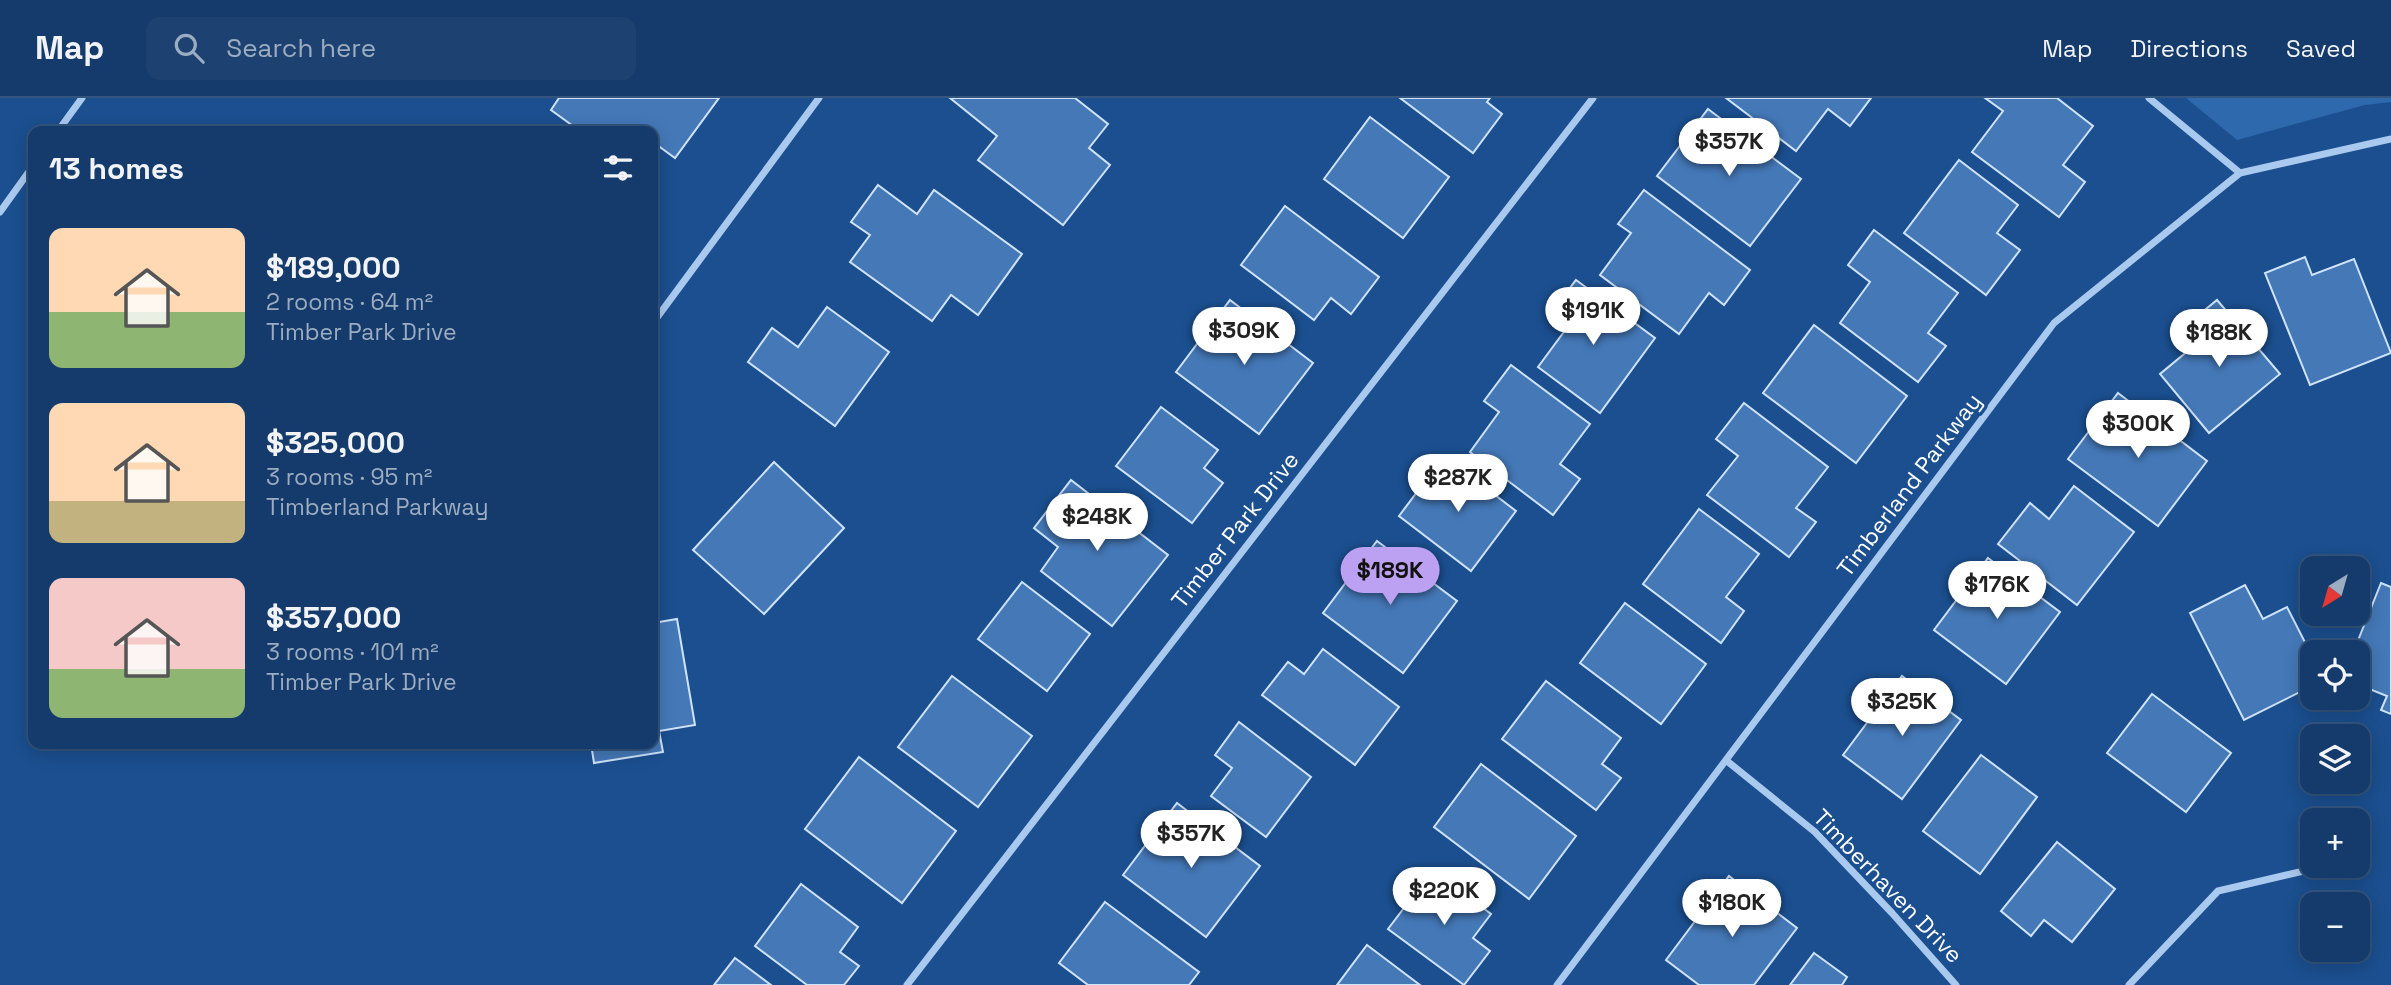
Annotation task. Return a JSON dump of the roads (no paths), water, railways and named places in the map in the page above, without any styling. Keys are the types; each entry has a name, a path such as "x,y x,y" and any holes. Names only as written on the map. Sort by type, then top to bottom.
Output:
{"street":[{"path":"62,126 82,98"},
{"path":"658,316 819,98"},
{"name":"Timber Park Drive","path":"907,985 1592,98"},
{"path":"2149,98 2240,173"},
{"name":"Timberland Parkway","path":"1557,985 2054,323 2240,173 2391,139"},
{"path":"0,212 28,173"},
{"name":"Timberhaven Drive","path":"1727,761 1815,832 1956,985"},
{"path":"2129,985 2218,891 2300,872"}]}
